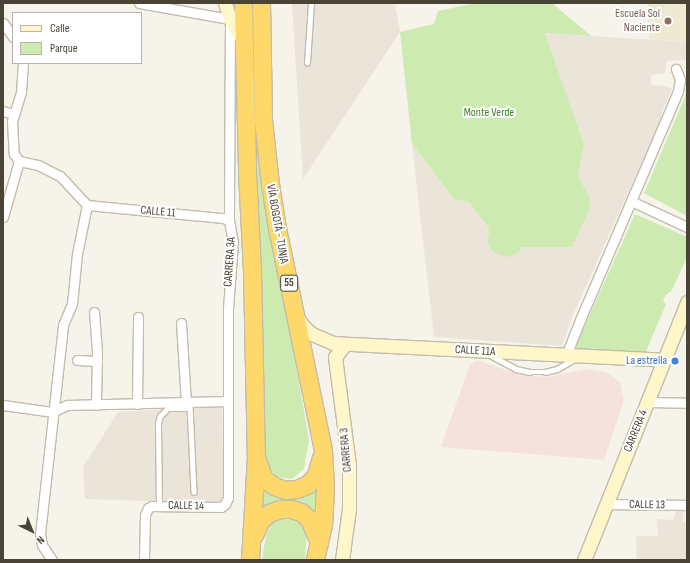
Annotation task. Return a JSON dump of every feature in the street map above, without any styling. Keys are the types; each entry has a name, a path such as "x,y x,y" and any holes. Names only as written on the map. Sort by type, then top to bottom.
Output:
{"highway":[{"name":"VÍA BOGOTÁ - TUNJA","path":"243,3 256,456 251,553"},
{"name":"VÍA BOGOTÁ - TUNJA","path":"261,3 263,120 270,184 278,235 323,450 325,488 323,524 315,560"},
{"path":"256,456 264,479 274,486 285,490 297,489 308,484 316,475 323,450"},
{"path":"251,553 255,529 260,520 269,512 280,509 291,509 301,512 309,520 319,543"}],"street":[{"path":"139,3 230,19"},
{"name":"CARRERA 3A","path":"225,504 228,498 228,309 233,242 229,220 230,19 226,3"},
{"name":"CARRERA 3A","path":"230,19 244,41"},
{"path":"3,23 12,36"},
{"path":"23,64 21,92 12,121 14,154 19,161 43,167 60,176 87,206 77,254 72,304 63,325 52,412 40,534 42,545 52,560"},
{"path":"573,356 580,320 632,201 669,105 678,91 680,80 676,69"},
{"path":"3,111 14,114"},
{"path":"3,217 19,161"},
{"path":"632,201 687,227"},
{"name":"CALLE 11","path":"87,206 223,218 229,220"},
{"name":"CARRERA 4","path":"584,560 664,360 683,320 687,302"},
{"path":"94,312 97,360 96,405"},
{"name":"CALLE 11A","path":"296,316 303,326 322,340 345,344 482,353 664,360"},
{"path":"137,404 138,317"},
{"path":"181,323 188,404"},
{"name":"CARRERA 3","path":"342,560 349,509 349,465 335,357 345,344"},
{"path":"77,360 97,360"},
{"path":"3,405 52,412 67,405 188,404 227,401"},
{"path":"648,402 687,403"},
{"name":"CALLE 14","path":"144,560 145,515 148,508 152,506 220,507 225,504"},
{"name":"CALLE 13","path":"606,504 683,507"}],"lane":[{"path":"307,63 311,3"},
{"path":"482,353 505,364 530,372 545,372 557,368 573,356"},
{"path":"159,506 158,423 160,416 167,409 188,404 194,492"}],"shaded area":[{"path":"292,3 395,3 400,32 303,179"},
{"name":"Escuela Sol Naciente","path":"648,3 687,3 687,42 649,39"},
{"path":"545,33 687,42 687,60 667,61 665,73 651,75 651,85 665,86 672,89 661,114 661,120 572,317 562,346 434,337 412,144 454,199 469,202 488,227 488,238 521,247 572,247 589,211 590,198 578,176 584,144"},
{"path":"477,360 521,375 547,377 589,369 608,373 620,383 624,400 604,460 441,447 470,364"},
{"path":"222,406 224,497 218,503 85,499 83,467 118,412"},
{"path":"684,510 683,522 687,523 687,560 637,560 636,536 658,536 657,519 673,520 676,511"}],"green space":[{"name":"Monte Verde","path":"476,3 552,3 591,36 545,33 584,144 578,176 590,198 589,211 572,247 521,247 519,252 509,257 496,254 487,242 489,233 488,227 469,202 454,199 412,144 400,32 434,24 438,11"},
{"path":"687,92 687,216 644,193"},
{"path":"255,131 309,440 304,469 292,479 277,477 265,464"},
{"path":"635,214 687,237 687,257 672,290 665,296 663,301 666,304 645,354 574,350"},
{"path":"260,482 317,482 316,514 296,501 283,501 262,510"},
{"path":"286,517 297,519 307,531 305,560 262,560 266,535 273,523"}],"place":[{"name":"Escuela Sol Naciente","path":"668,21"},
{"name":"La estrella","path":"675,361"}]}
